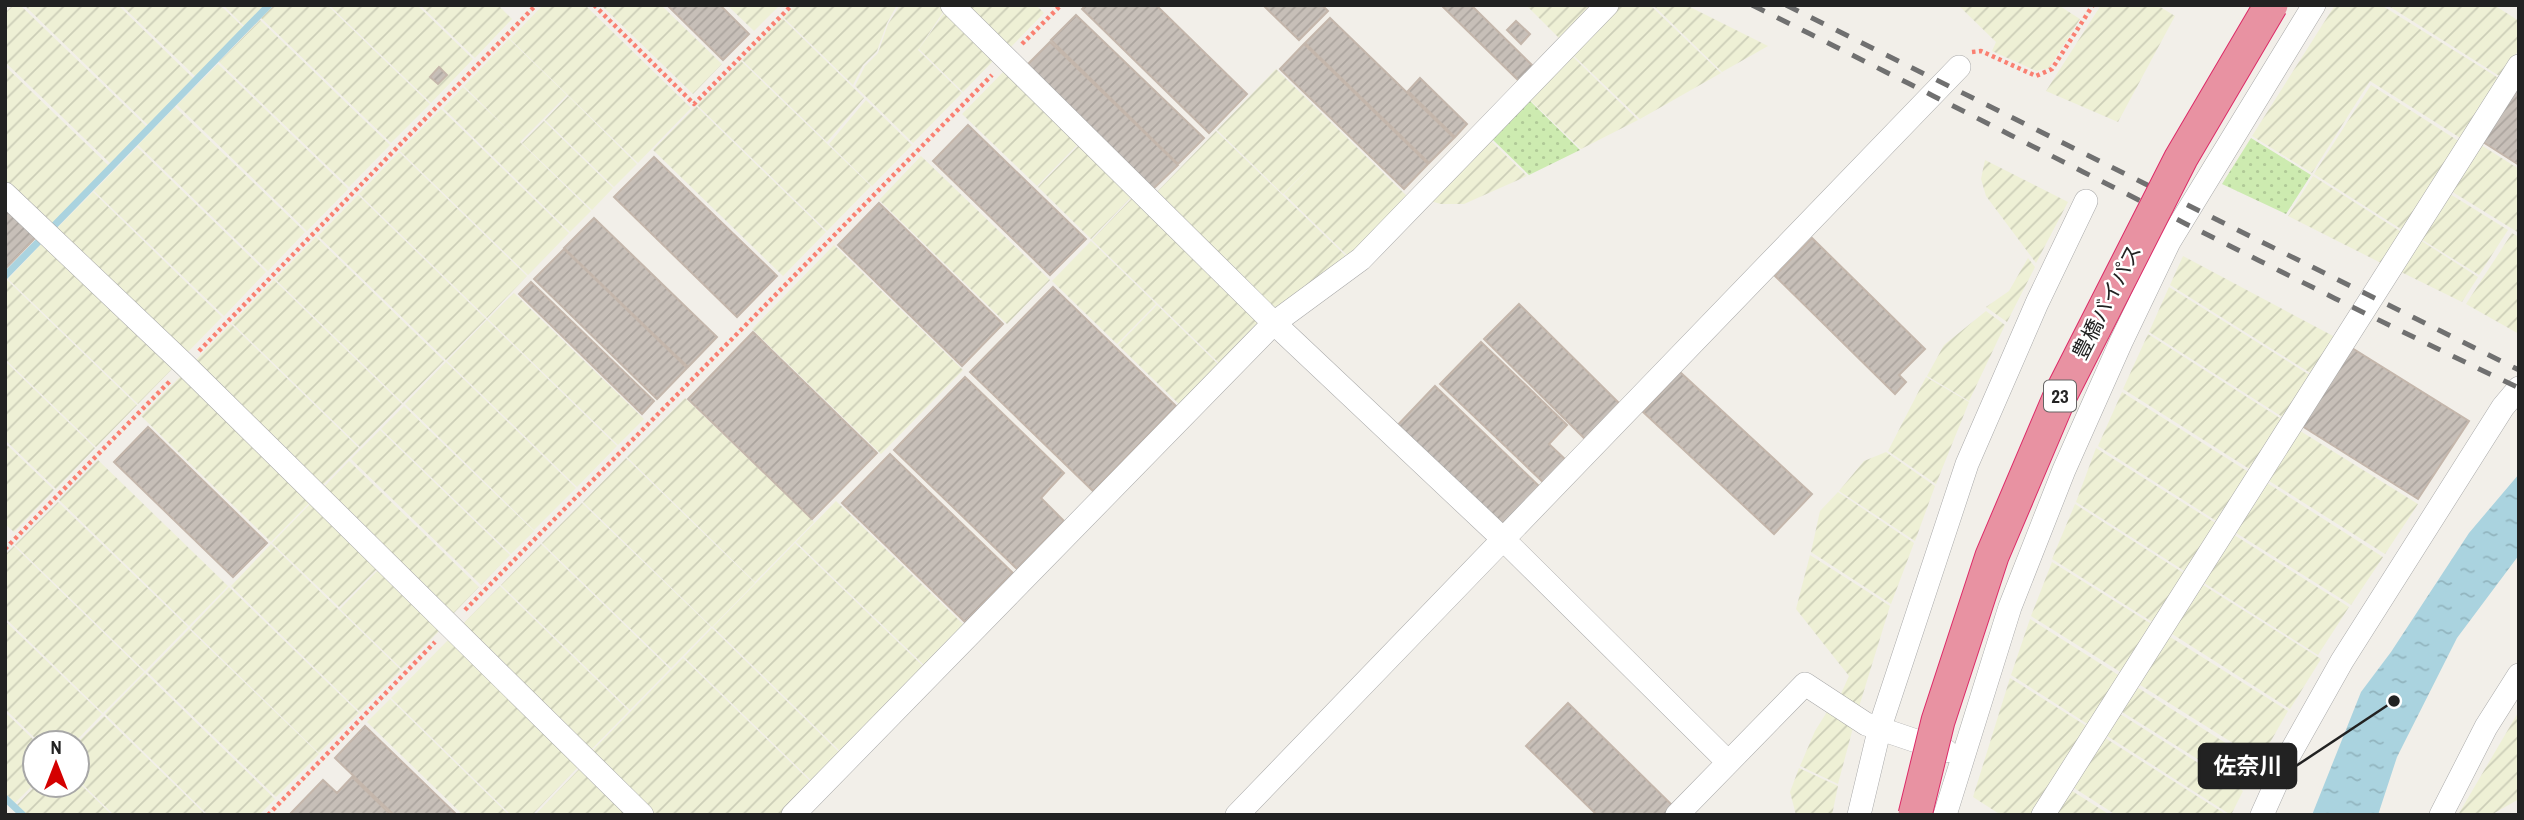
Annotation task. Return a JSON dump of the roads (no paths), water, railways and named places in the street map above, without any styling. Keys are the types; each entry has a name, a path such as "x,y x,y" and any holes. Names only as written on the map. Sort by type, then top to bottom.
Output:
{"highway":[{"name":"豊橋バイパス","path":"1915,815 1938,722 1992,556 2060,396 2181,158 2271,5"},
{"name":"豊橋バイパス","path":"1930,815 1951,726 2003,575 2071,404 2118,303 2285,5"}],"street":[{"path":"952,5 1274,323 1503,539 1728,762"},
{"path":"793,815 1274,323 1361,258 1606,5"},
{"path":"1945,815 2015,594 2064,470 2121,342 2169,242 2314,5"},
{"path":"1237,815 1959,66"},
{"path":"2043,815 2519,66"},
{"path":"5,194 185,365 642,815"},
{"path":"1858,815 1880,727 1967,464 2037,303 2086,201"},
{"path":"2262,815 2288,757 2342,661 2503,407 2519,388"},
{"path":"2441,815 2486,727 2519,674"},
{"path":"1677,815 1805,684 1866,724 1962,756"}],"water":[{"path":"2519,474 2519,555 2457,638 2397,757 2378,815 2312,815 2361,692 2391,652 2469,533"}],"waterway":[{"path":"5,276 269,5"},
{"path":"5,798 23,815"}],"railway":[{"path":"1752,5 2326,294 2519,388"},
{"path":"1786,5 2519,370"}],"place":[{"name":"佐奈川","path":"2394,701"}]}
